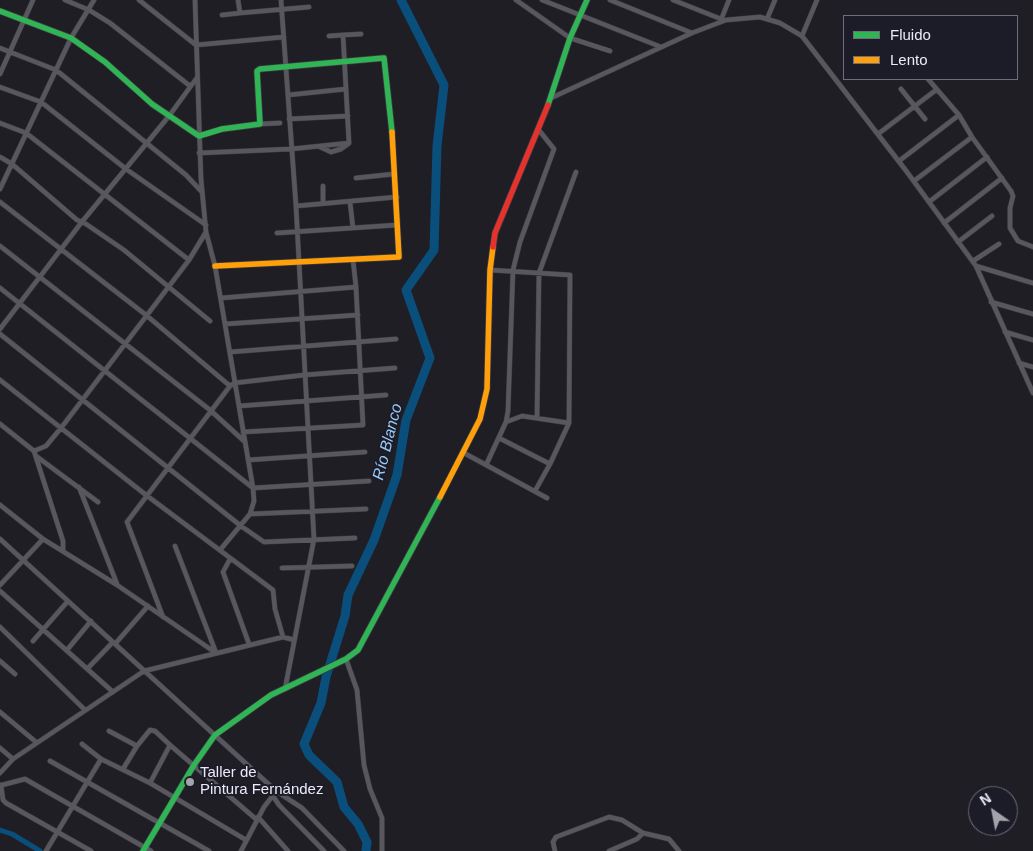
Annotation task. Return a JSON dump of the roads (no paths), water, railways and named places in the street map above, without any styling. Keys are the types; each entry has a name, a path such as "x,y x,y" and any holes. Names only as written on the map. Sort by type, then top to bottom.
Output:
{"street":[{"path":"0,74 33,0"},
{"path":"66,0 89,10 152,54 190,86"},
{"path":"0,189 71,38 94,0"},
{"path":"139,0 196,46 284,37"},
{"path":"195,0 201,191 206,232 221,298 230,352 232,384 239,406 254,501 250,514 220,550"},
{"path":"238,0 240,13"},
{"path":"282,0 296,206 298,291 314,539 285,689"},
{"path":"516,0 570,38 610,51"},
{"path":"542,0 661,47"},
{"path":"90,851 6,803 3,800 1,785 25,779 146,850 174,797 215,735 271,696 346,659 358,650 366,640 464,453 480,418 487,389 490,270 495,233 551,98 570,38 587,0"},
{"path":"610,0 692,33"},
{"path":"673,0 721,21"},
{"path":"721,21 728,0"},
{"path":"767,19 775,0"},
{"path":"802,36 817,0"},
{"path":"222,15 308,7"},
{"path":"0,11 71,38 105,62 169,116 200,136"},
{"path":"551,98 721,21 744,17 767,19 780,23 802,36 899,161 976,266 1033,393"},
{"path":"330,36 361,34"},
{"path":"200,153 349,144 343,35"},
{"path":"0,48 56,70 192,181 201,191"},
{"path":"215,266 399,257 397,197 386,63 384,58 286,66 257,71 260,124"},
{"path":"0,329 81,222 169,116 196,79"},
{"path":"929,80 959,116 1002,178 1013,196 1010,208 1010,228 1018,241 1033,247"},
{"path":"0,88 41,102 126,169 206,225"},
{"path":"288,95 346,89"},
{"path":"901,89 925,120"},
{"path":"878,134 936,90"},
{"path":"289,119 348,116"},
{"path":"899,161 959,116"},
{"path":"0,123 26,133 189,260"},
{"path":"200,136 222,129 280,123"},
{"path":"487,463 506,422 513,270 520,242 553,156 554,149 538,129"},
{"path":"914,181 972,137"},
{"path":"0,157 12,164 81,222 124,250 167,288 210,321"},
{"path":"929,202 987,157"},
{"path":"537,418 539,273 576,172"},
{"path":"356,178 394,174"},
{"path":"944,223 1002,178"},
{"path":"192,181 201,179"},
{"path":"323,186 323,202"},
{"path":"296,206 323,202 350,202 397,197"},
{"path":"0,202 232,384"},
{"path":"350,202 353,228"},
{"path":"958,242 992,216"},
{"path":"277,233 397,225"},
{"path":"35,453 46,446 61,428 189,260 206,232"},
{"path":"972,261 999,244"},
{"path":"0,246 125,342 210,410 244,441"},
{"path":"243,432 363,425 358,314 353,260"},
{"path":"976,266 1033,283"},
{"path":"490,270 570,274 569,423 535,491"},
{"path":"221,298 356,287"},
{"path":"0,288 253,488 369,480"},
{"path":"992,302 1033,314"},
{"path":"225,324 358,314"},
{"path":"1005,332 1033,340"},
{"path":"0,334 240,526 267,543 355,538"},
{"path":"230,352 396,339"},
{"path":"1019,363 1033,367"},
{"path":"163,617 127,522 210,410 232,384 304,375 394,368"},
{"path":"0,380 146,495 273,590 275,609 283,637"},
{"path":"239,406 386,396"},
{"path":"506,422 516,417 569,423"},
{"path":"0,424 98,502"},
{"path":"499,438 550,464"},
{"path":"248,460 366,452"},
{"path":"35,453 62,541 63,551"},
{"path":"464,453 487,463 547,498"},
{"path":"79,487 117,585"},
{"path":"0,504 43,539 117,585 216,652"},
{"path":"250,514 366,509"},
{"path":"0,539 215,735 275,793 302,808 344,851"},
{"path":"0,585 43,539"},
{"path":"175,546 216,652"},
{"path":"230,559 223,572 248,644"},
{"path":"282,568 352,566"},
{"path":"0,591 113,692"},
{"path":"33,641 68,601"},
{"path":"88,668 148,606"},
{"path":"67,650 91,621"},
{"path":"0,627 85,710"},
{"path":"0,773 13,759 36,742 144,671 248,644 283,637 294,640"},
{"path":"346,659 358,690 364,765 370,789 382,818 382,851"},
{"path":"0,661 15,674"},
{"path":"0,712 36,742"},
{"path":"124,769 137,746 150,730 154,731 257,819 288,851"},
{"path":"109,731 137,746"},
{"path":"82,744 101,759 150,783 246,840"},
{"path":"150,783 170,745"},
{"path":"0,748 13,759"},
{"path":"46,851 101,759"},
{"path":"50,760 209,851"},
{"path":"241,851 257,819 275,793"},
{"path":"275,793 279,805 324,851"},
{"path":"555,851 553,842 556,837 609,817 622,820 643,833 670,840 679,851"},
{"path":"609,851 637,839 643,833"}],"waterway":[{"name":"Río Blanco","path":"366,851 367,842 358,824 344,807 337,782 309,755 304,744 321,703 326,677 345,616 348,595 374,540 397,475 406,420 430,358 406,290 434,250 437,146 444,85 401,0"},
{"path":"0,830 12,834 40,851"}],"place":[{"name":"Taller de Pintura Fernández","path":"190,782"}]}
